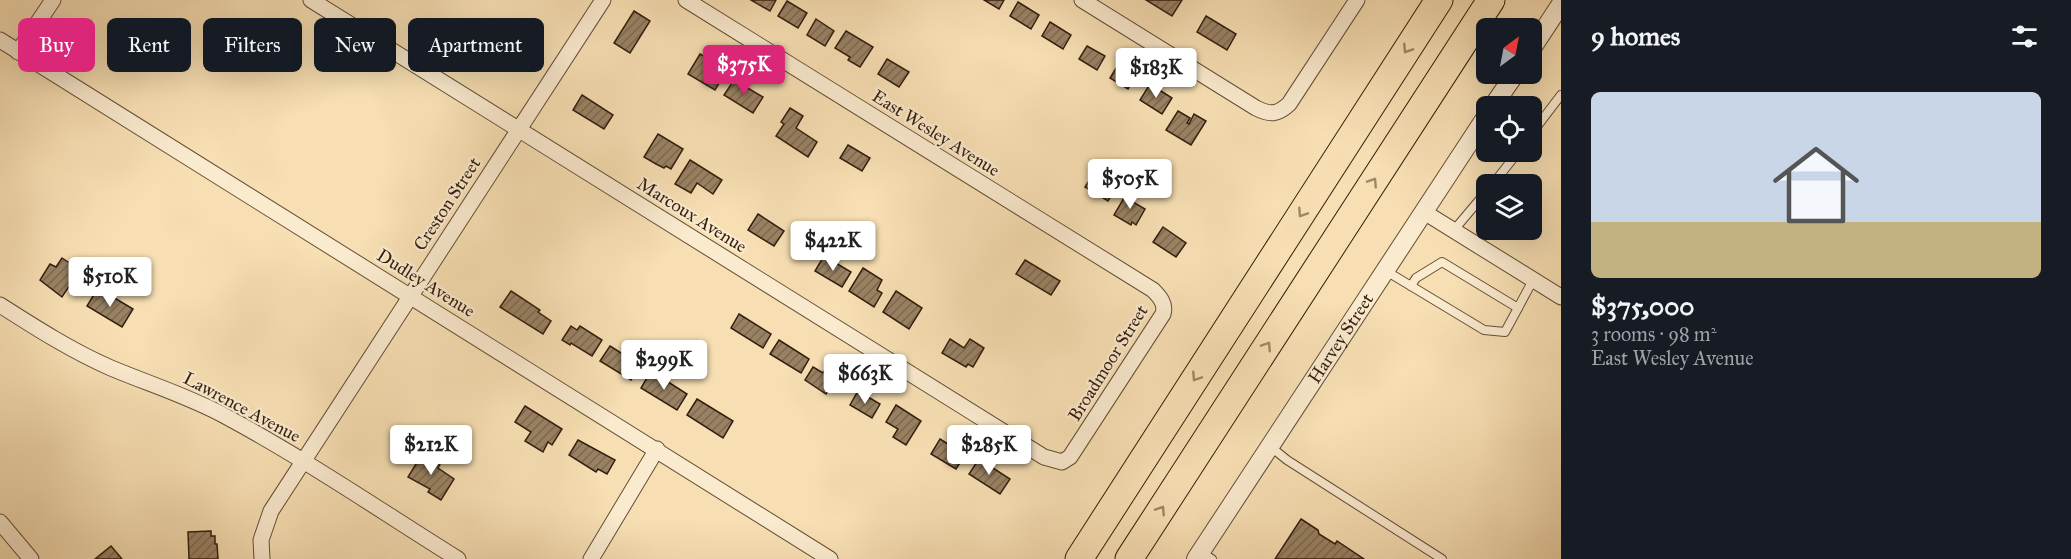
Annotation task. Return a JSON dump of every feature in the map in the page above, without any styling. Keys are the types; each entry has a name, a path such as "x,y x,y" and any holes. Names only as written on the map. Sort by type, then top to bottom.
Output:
{"highway":[{"path":"1078,559 1439,0"},
{"path":"1129,559 1491,0"}],"street":[{"path":"40,18 52,0"},
{"name":"Marcoux Avenue","path":"311,0 1044,458 1053,460"},
{"name":"Creston Street","path":"261,557 264,526 271,511 603,0"},
{"name":"East Wesley Avenue","path":"686,0 1153,290 1163,303"},
{"path":"1082,0 1257,108 1272,114 1289,104 1357,0"},
{"path":"1542,33 1561,4"},
{"name":"Dudley Avenue","path":"0,40 18,52"},
{"name":"Dudley Avenue","path":"50,72 830,559"},
{"name":"Harvey Street","path":"1203,557 1271,447 1476,132"},
{"path":"1424,212 1561,297"},
{"name":"Broadmoor Street","path":"1053,460 1062,462 1070,457 1163,314 1163,303"},
{"name":"Lawrence Avenue","path":"0,305 94,360 181,394 224,415 458,559"},
{"path":"591,559 657,449"},
{"path":"0,522 31,559"}],"lane":[{"path":"1542,121 1561,95"},
{"path":"1501,174 1510,162"},
{"path":"1454,230 1476,204"},
{"path":"1411,286 1416,278 1442,262 1518,308"},
{"path":"1385,271 1484,330 1505,332 1533,280"},
{"path":"1271,447 1287,460 1442,559"}],"building":[{"path":"751,0 776,0 770,11"},
{"path":"984,0 1004,0 999,9"},
{"path":"1146,0 1182,0 1172,16"},
{"path":"787,1 807,13 798,28 778,16"},
{"path":"1018,2 1039,15 1031,29 1010,16"},
{"path":"634,11 650,21 630,53 614,43"},
{"path":"1206,16 1236,34 1227,50 1197,32"},
{"path":"816,19 834,31 825,46 807,35"},
{"path":"1050,22 1071,35 1063,49 1042,36"},
{"path":"846,31 873,47 860,67 848,60 850,57 835,48"},
{"path":"1087,46 1105,56 1097,70 1079,59"},
{"path":"700,54 727,70 715,90 688,74"},
{"path":"887,59 909,72 899,87 878,74"},
{"path":"1118,65 1136,75 1128,89 1110,78"},
{"path":"734,80 763,97 753,113 724,95"},
{"path":"1150,84 1172,98 1162,114 1140,100"},
{"path":"582,95 613,115 604,129 573,110"},
{"path":"790,108 803,116 796,128 817,142 808,157 776,136"},
{"path":"1178,111 1190,118 1187,123 1189,124 1194,114 1206,121 1191,145 1166,130"},
{"path":"658,134 683,149 671,169 666,166 664,168 644,157"},
{"path":"848,145 870,158 862,171 840,158"},
{"path":"690,160 722,180 713,194 697,183 691,193 675,184"},
{"path":"1094,173 1117,187 1108,201 1085,187"},
{"path":"1128,191 1137,196 1133,202 1145,209 1136,225 1132,222 1131,225 1114,215"},
{"path":"758,214 784,231 774,246 748,230"},
{"path":"1163,227 1186,243 1176,257 1153,242"},
{"path":"824,256 851,272 842,287 815,271"},
{"path":"62,258 80,270 62,297 40,280 50,264 56,267"},
{"path":"1025,260 1060,281 1051,295 1016,274"},
{"path":"863,268 882,280 877,290 882,293 874,307 849,291"},
{"path":"98,288 133,309 122,327 87,306"},
{"path":"511,291 540,310 538,312 551,321 543,334 500,307"},
{"path":"896,291 922,308 909,329 883,312"},
{"path":"739,314 771,334 763,348 731,328"},
{"path":"571,326 577,330 580,326 602,340 592,356 562,340"},
{"path":"950,339 964,348 970,339 984,348 973,367 968,364 966,367 942,353"},
{"path":"779,340 809,359 801,373 770,354"},
{"path":"610,346 640,365 631,380 600,361"},
{"path":"813,367 823,373 826,368 844,379 836,391 830,388 826,394 805,380"},
{"path":"651,371 687,394 677,410 641,388"},
{"path":"858,391 880,404 872,418 850,405"},
{"path":"697,399 733,421 723,438 687,415"},
{"path":"896,405 921,421 906,445 893,437 898,429 886,422"},
{"path":"525,406 562,429 552,445 548,442 543,452 525,441 531,432 515,422"},
{"path":"940,439 965,455 956,469 931,454"},
{"path":"578,440 615,460 607,474 598,469 596,472 569,455"},
{"path":"424,451 441,462 438,468 454,479 441,500 428,492 430,489 408,477"},
{"path":"979,459 1010,479 1000,494 969,474"},
{"path":"1301,519 1318,530 1319,534 1335,544 1337,541 1364,559 1275,559"},
{"path":"211,531 211,536 215,536 215,544 217,544 218,559 189,559 188,532"},
{"path":"111,546 122,559 95,559"}]}
